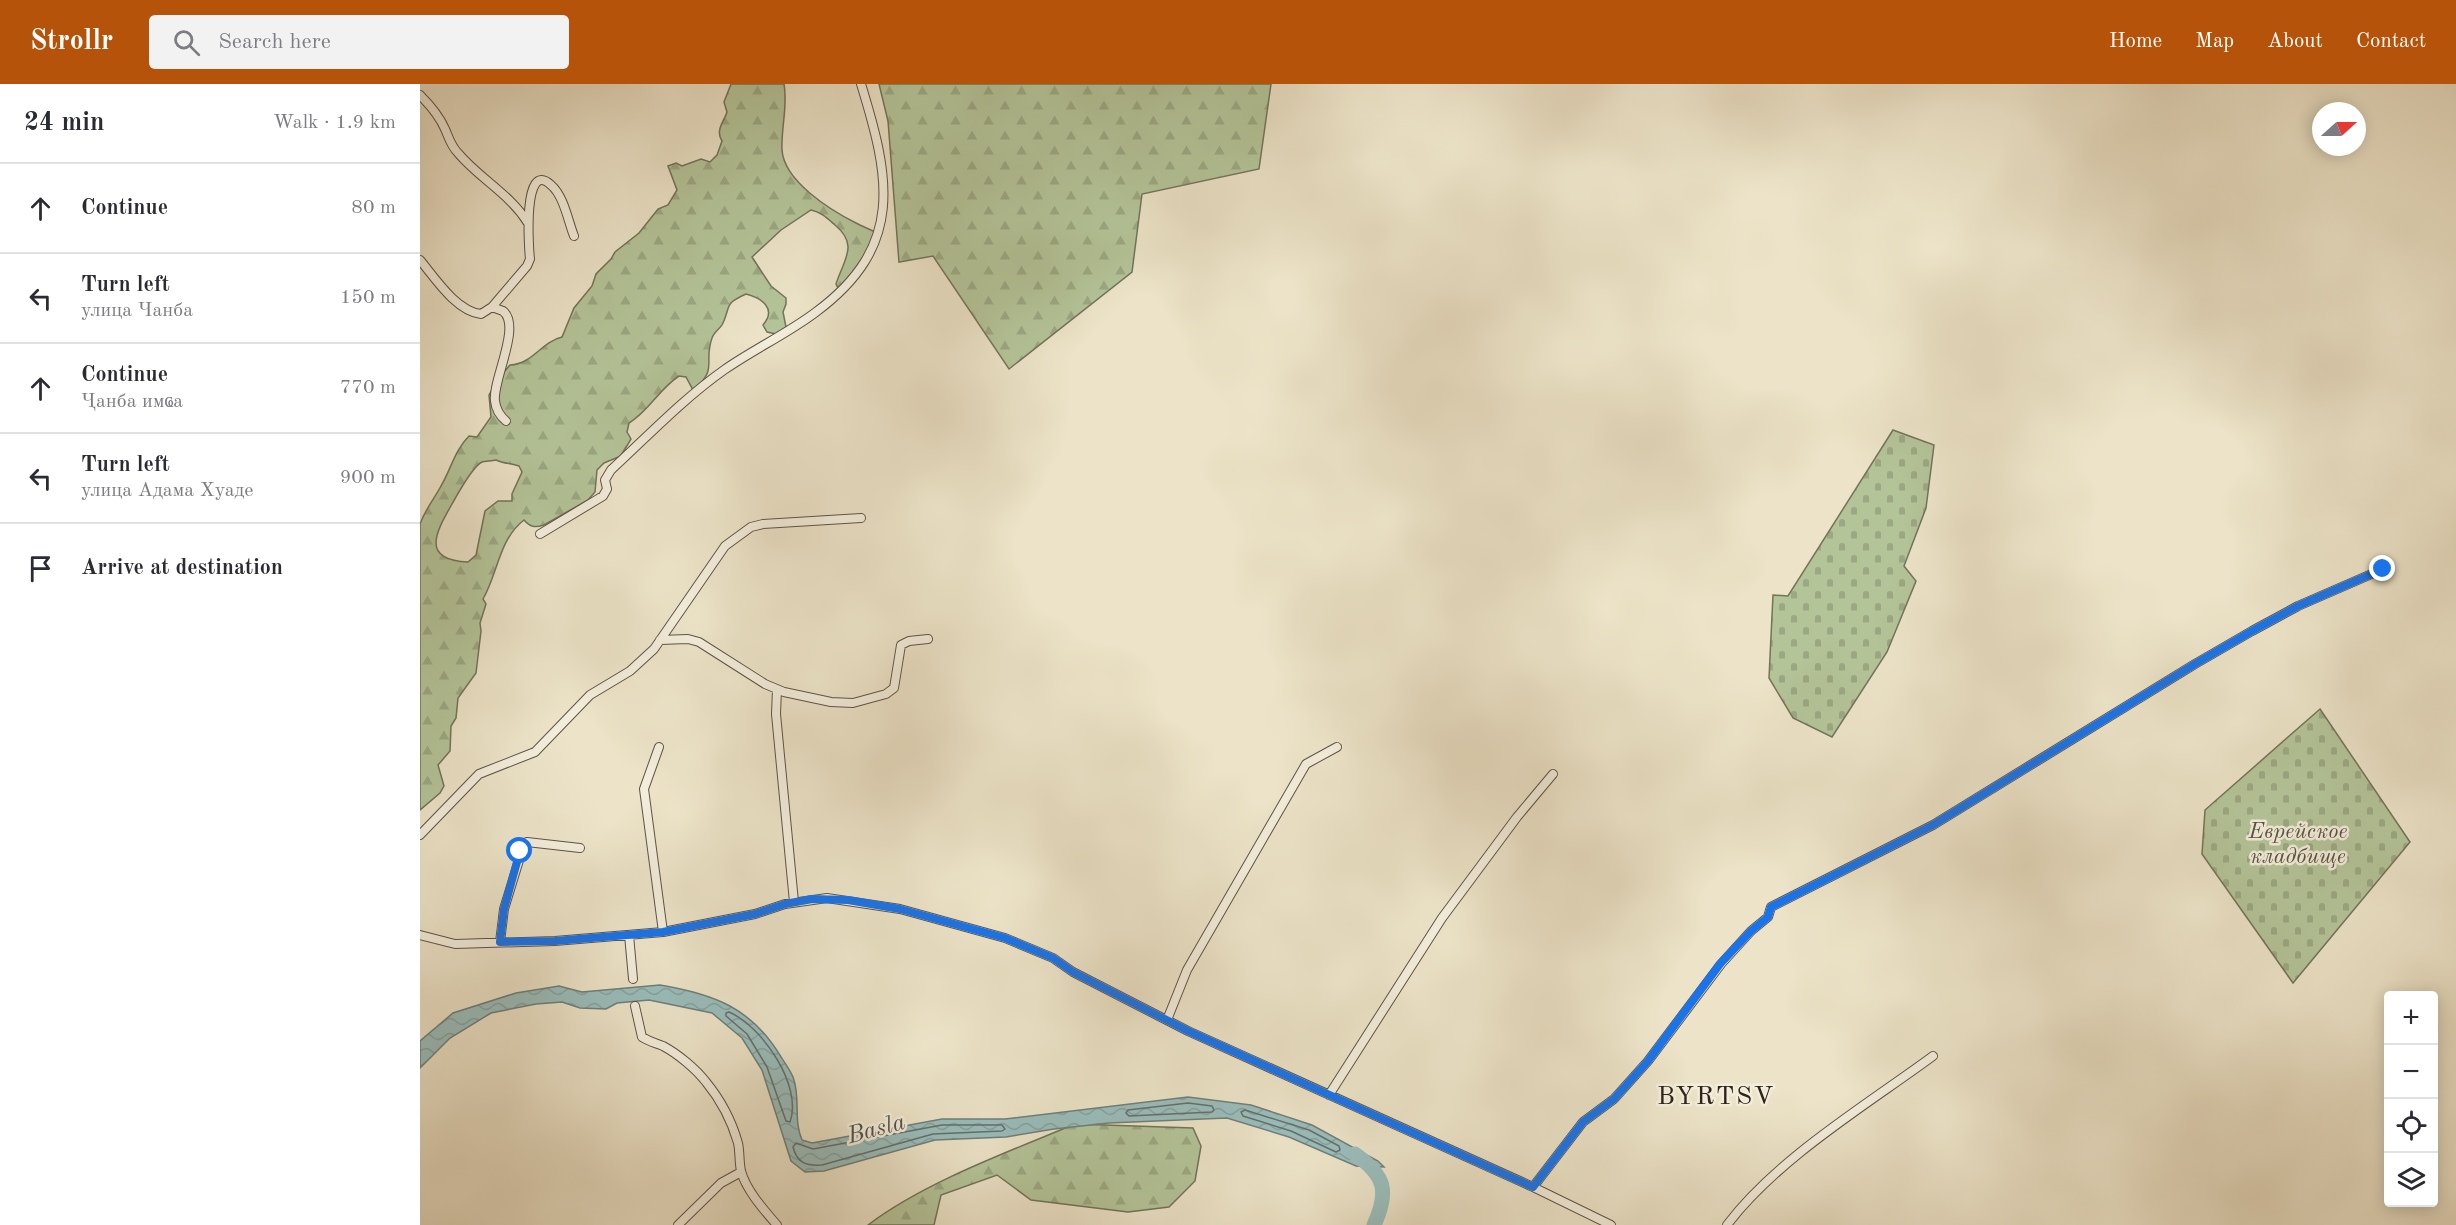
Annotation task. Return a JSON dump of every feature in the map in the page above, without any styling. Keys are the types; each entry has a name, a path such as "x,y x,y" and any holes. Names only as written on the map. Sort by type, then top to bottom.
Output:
{"street":[{"path":"540,534 603,496 607,489 605,480 611,470 695,392 740,360 815,313 847,287 872,251 881,226 883,199 883,173 879,149 861,84"},
{"path":"420,95 434,109 451,145 458,154 520,210 528,224"},
{"path":"420,260 449,294 466,309 481,314 492,308 527,266 530,259 528,224 532,190 537,183 544,181 551,184 558,195 574,236"},
{"path":"492,308 503,311 509,320 504,362 494,399 496,408 506,421"},
{"path":"420,835 478,774 535,752 590,695 630,671 660,640 720,552 744,531 763,524 861,518"},
{"path":"1533,1187 1583,1122 1614,1099 1648,1061 1720,964 1751,931 1768,917 1771,907 1964,808 2195,664 2261,626 2298,606 2383,569"},
{"path":"660,640 688,639 699,642 765,684 777,689 831,702 853,703 886,694 894,688 901,645 909,641 928,639"},
{"path":"777,689 776,714 795,902"},
{"path":"659,747 644,789 663,932"},
{"path":"1167,1020 1187,970 1306,764 1337,747"},
{"path":"1329,1095 1442,918 1553,774"},
{"path":"500,942 504,909 524,844 527,842 580,848"},
{"path":"420,934 455,944 555,941 663,932 755,914 795,902 827,898 900,909 1005,938 1053,958 1073,972 1167,1020 1533,1187 1611,1225"},
{"path":"629,935 633,979"},
{"path":"635,1006 642,1037 650,1043 663,1046 685,1062 705,1080 718,1098 738,1145 741,1173 759,1203 777,1225"},
{"path":"1726,1225 1738,1210 1795,1157 1933,1056"},
{"path":"678,1225 721,1183 741,1173"}],"green space":[{"path":"731,84 784,84 782,150 785,162 799,183 810,193 845,217 877,233 869,253 844,286 838,288 836,284 848,253 846,239 842,232 824,216 811,210 781,230 752,257 771,286 786,298 783,312 786,327 776,334 767,332 763,325 767,319 768,309 762,301 746,294 734,300 729,306 722,325 712,338 708,371 701,383 693,390 686,377 679,376 629,423 627,432 631,439 621,456 604,463 597,470 595,492 588,500 544,525 533,526 524,520 516,528 504,546 483,599 486,604 480,623 476,673 458,698 456,718 451,726 450,751 438,765 444,786 440,793 420,810 420,524 422,519 460,447 469,436 477,437 491,417 489,395 492,390 499,387 504,372 510,365 525,361 548,343 562,337 574,308 592,286 596,274 615,252 639,233 658,209 668,205 677,190 668,166 676,163 682,166 701,159 710,162 717,155 722,141 719,133 727,112 724,102","holes":["485,461 499,461 519,466 522,472 512,494 512,501 498,501 485,511 476,555 468,562 443,556 436,543 437,534 458,494 478,465"]},
{"path":"879,84 1271,84 1259,169 1142,194 1132,272 1009,369 933,256 899,262 888,121"},
{"path":"1893,430 1934,445 1926,508 1904,566 1916,581 1887,652 1832,737 1793,718 1769,678 1773,595 1788,596"},
{"name":"Еврейское кладбище","path":"2320,709 2410,842 2293,983 2202,854 2205,810"},
{"path":"1075,1124 1193,1128 1201,1146 1195,1181 1169,1207 1128,1212 1031,1200 997,1175 941,1195 934,1225 868,1225 891,1209 941,1182"}],"water":[{"path":"660,985 714,999 730,1006 757,1026 770,1040 792,1074 797,1093 799,1132 802,1140 812,1143 942,1119 1005,1119 1188,1097 1251,1105 1312,1125 1378,1161 1384,1167 1356,1166 1289,1137 1227,1118 1109,1123 1006,1137 935,1140 824,1171 805,1172 791,1161 762,1070 742,1038 712,1013 649,1000 617,1003 606,1009 580,1008 562,1002 536,1004 491,1013 450,1038 420,1068 420,1041 453,1013 516,993 559,986 582,992"}],"waterway":[{"name":"Basla","path":"1355,1154 1373,1170 1382,1185 1382,1203 1374,1225"}],"district":[{"name":"BYRTSV","path":"1716,1095"}],"route":[{"path":"520,851 504,909 500,942 555,941 663,932 755,914 785,904 812,899 848,900 900,909 1005,938 1053,958 1073,972 1188,1031 1533,1187 1583,1122 1614,1099 1648,1061 1720,964 1751,931 1768,917 1771,907 1974,802 2252,631 2298,606 2383,569"}]}
